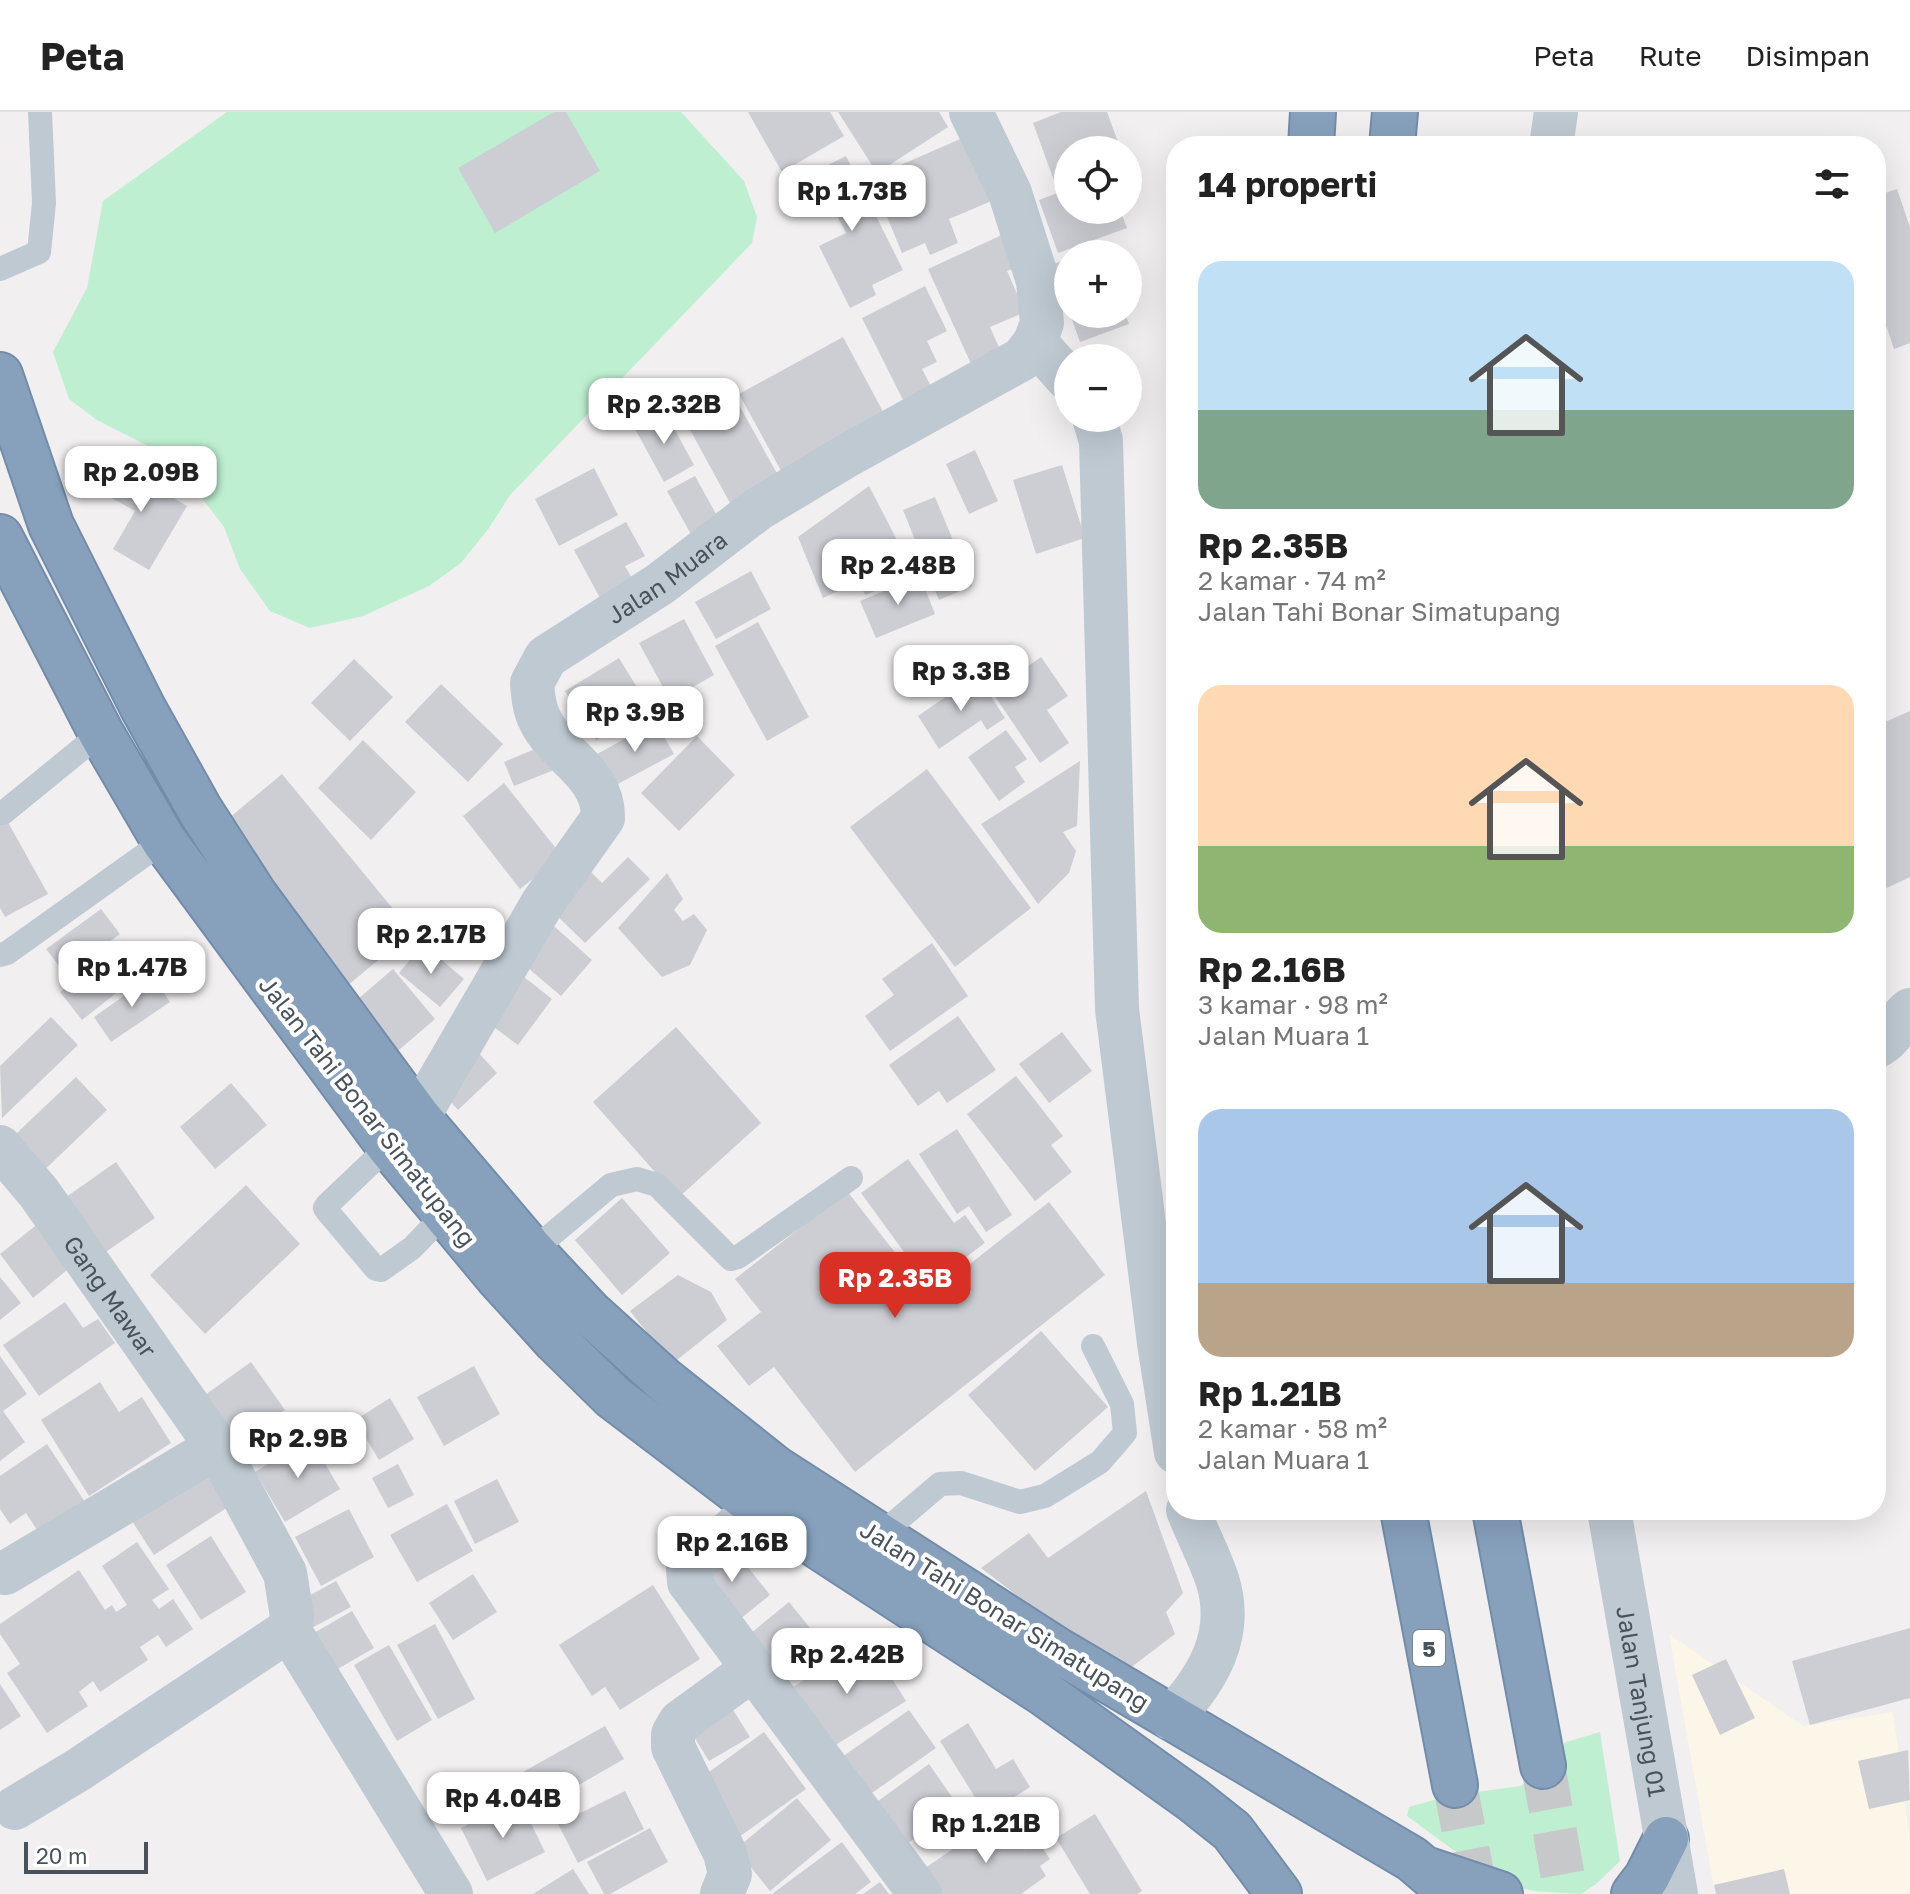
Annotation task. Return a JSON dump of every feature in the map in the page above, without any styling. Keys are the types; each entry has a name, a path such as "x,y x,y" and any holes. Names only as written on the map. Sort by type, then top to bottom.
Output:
{"highway":[{"path":"1312,136 1313,112"},
{"path":"1393,136 1395,112"},
{"name":"Jalan Tahi Bonar Simatupang","path":"0,375 51,525 143,708 200,810 403,1132 445,1214 527,1309 613,1397 758,1507 1045,1694 1142,1762 1232,1831 1279,1894"},
{"name":"Jalan Tahi Bonar Simatupang","path":"1,543 101,733 164,841 403,1132 532,1251 589,1312 664,1380 776,1469 1057,1650 1270,1776 1443,1886 1500,1894"},
{"name":"5","path":"1405,1520 1455,1785"},
{"path":"1497,1520 1543,1766"},
{"path":"1232,1831 1270,1776"},
{"path":"1634,1894 1647,1877 1666,1839"}],"street":[{"path":"971,112 1010,193 1038,281 1042,323 1035,342 1054,363"},
{"path":"1552,136 1556,112"},
{"name":"Jalan Muara","path":"403,1132 542,904 603,818 604,801 596,786 540,721 532,683 546,657 660,584 758,509 848,455 1022,359 1035,342"},
{"path":"1098,432 1101,441 1117,1009 1166,1388"},
{"name":"Gang Mawar","path":"0,1147 39,1193 217,1447 285,1573 292,1616 289,1630"},
{"path":"3,1574 217,1447"},
{"path":"758,1507 688,1569 686,1575 920,1894"},
{"path":"1171,1718 1204,1678 1218,1652 1223,1632 1222,1602 1217,1580 1192,1520"},
{"name":"Jalan Tanjung 01","path":"1611,1520 1676,1894"},
{"path":"15,1808 78,1770 289,1630 451,1894"},
{"path":"722,1894 730,1874 725,1853 673,1747 673,1734 680,1722 753,1669"}],"lane":[{"path":"0,269 39,252 44,203 40,112"},
{"path":"3,813 101,733"},
{"path":"0,955 164,841"},
{"path":"403,1132 325,1208 376,1269 381,1270 412,1248 445,1214"},
{"path":"532,1251 611,1185 637,1179 657,1185 731,1259 851,1178"},
{"path":"879,1536 940,1484 961,1483 1020,1502 1045,1496 1100,1462 1125,1433 1122,1404 1093,1346"}],"shaded area":[{"path":"1669,1634 1803,1726 1893,1712 1910,1841 1910,1894 1715,1894"}],"green space":[{"path":"227,112 681,112 744,181 757,217 752,243 510,495 461,563 429,586 363,616 310,628 270,611 240,569 224,527 189,481 146,445 97,420 69,399 53,352 87,288 103,201"},
{"path":"1600,1732 1620,1861 1581,1894 1534,1891 1510,1885 1460,1855 1407,1816 1409,1807 1448,1796 1521,1786 1566,1742"}],"building":[{"path":"554,112 566,112 600,171 495,233 458,168"},
{"path":"748,112 830,112 844,136 782,172"},
{"path":"838,112 939,112 948,127 877,173"},
{"path":"1061,112 1107,112 1116,136 1054,136 1054,181 1033,123"},
{"path":"967,136 994,200 949,219 958,243 930,255 925,243 902,253 871,178"},
{"path":"846,156 903,270 872,285 876,295 850,308 819,246 846,233 827,197 810,206 798,180"},
{"path":"1897,189 1910,227 1910,343 1894,349 1886,325 1886,193"},
{"path":"1054,194 1054,224 1125,224 1127,228 1094,240 1054,242 1039,200"},
{"path":"1004,234 1019,267 1007,271 1025,312 990,327 1001,352 972,366 928,269"},
{"path":"925,286 947,331 927,341 937,362 922,369 933,390 905,404 862,318"},
{"path":"1075,328 1118,328 1080,342"},
{"path":"843,337 887,419 784,476 739,394"},
{"path":"724,378 779,477 730,503 676,404"},
{"path":"664,410 694,465 664,482 634,427"},
{"path":"975,450 998,501 969,514 946,464"},
{"path":"108,460 187,506 149,570 113,549 135,511 92,487"},
{"path":"1062,465 1085,538 1036,554 1013,480"},
{"path":"594,468 618,515 559,546 535,499"},
{"path":"695,476 721,523 693,538 667,491"},
{"path":"869,486 898,542 844,569 849,586 823,598 798,537"},
{"path":"935,497 972,586 939,600 903,510"},
{"path":"626,522 645,556 625,566 633,580 600,598 574,550"},
{"path":"907,546 918,573 865,595 854,568"},
{"path":"751,571 771,609 716,639 695,602"},
{"path":"920,576 935,614 876,638 860,601"},
{"path":"684,619 714,675 670,700 639,643"},
{"path":"758,622 809,717 767,741 715,646"},
{"path":"1041,657 1068,696 1047,710 1069,743 1040,763 992,692"},
{"path":"619,658 649,707 596,740 565,691"},
{"path":"354,659 393,697 350,741 311,703"},
{"path":"977,675 1005,718 987,730 981,720 939,749 918,716"},
{"path":"441,684 503,744 468,782 405,722"},
{"path":"1910,711 1910,877 1886,888 1886,722"},
{"path":"656,722 674,754 614,786 597,754"},
{"path":"1006,730 1027,759 1015,767 1025,782 999,801 968,757"},
{"path":"697,736 735,775 679,831 641,793"},
{"path":"363,740 416,792 371,840 318,788"},
{"path":"554,741 564,766 514,786 504,762"},
{"path":"1080,761 1077,826 1063,832 1076,851 1069,873 1038,904 981,824"},
{"path":"927,769 1031,908 955,967 850,827"},
{"path":"282,774 412,932 347,986 217,828"},
{"path":"504,783 562,856 520,889 463,816"},
{"path":"0,808 48,894 5,917 0,908"},
{"path":"628,857 650,879 585,943 547,906 586,867 602,883"},
{"path":"667,873 683,899 674,910 683,921 694,914 707,930 690,965 662,977 618,928"},
{"path":"101,909 120,934 65,974 46,949"},
{"path":"547,920 592,960 561,996 515,957"},
{"path":"932,943 968,996 890,1051 865,1016 894,995 882,979"},
{"path":"423,944 464,979 440,1007 399,973"},
{"path":"117,947 139,975 82,1020 60,992"},
{"path":"393,969 435,1019 386,1061 344,1011"},
{"path":"519,973 552,999 518,1045 484,1020"},
{"path":"152,976 170,1002 111,1042 94,1017"},
{"path":"958,1016 996,1070 947,1103 939,1091 918,1106 889,1065"},
{"path":"51,1017 78,1045 2,1118 0,1066"},
{"path":"676,1027 761,1123 678,1198 593,1102"},
{"path":"1062,1032 1092,1071 1049,1103 1019,1064"},
{"path":"478,1052 497,1073 458,1110 439,1089"},
{"path":"1016,1076 1063,1136 1051,1145 1072,1172 1035,1201 967,1114"},
{"path":"76,1077 107,1110 34,1180 2,1147"},
{"path":"231,1083 267,1125 215,1169 180,1127"},
{"path":"957,1129 1012,1215 986,1232 969,1206 957,1214 919,1154"},
{"path":"908,1159 954,1223 965,1215 985,1243 928,1285 861,1193"},
{"path":"116,1162 155,1218 97,1258 59,1202"},
{"path":"246,1185 300,1244 205,1334 150,1275"},
{"path":"847,1191 929,1296 1049,1202 1105,1275 855,1472 774,1367 749,1386 717,1346 761,1312 735,1279"},
{"path":"622,1198 670,1253 622,1295 575,1240"},
{"path":"39,1223 72,1266 33,1298 0,1254"},
{"path":"678,1275 711,1292 727,1320 672,1364 630,1311"},
{"path":"0,1277 21,1303 0,1320"},
{"path":"65,1302 83,1328 98,1319 115,1343 39,1396 3,1345"},
{"path":"1041,1331 1108,1407 1035,1471 968,1395"},
{"path":"0,1356 27,1394 3,1411 25,1442 0,1461"},
{"path":"251,1362 285,1410 238,1443 205,1395"},
{"path":"474,1366 500,1414 444,1446 417,1397"},
{"path":"100,1382 119,1412 142,1397 171,1443 89,1496 41,1420"},
{"path":"390,1398 414,1439 379,1460 355,1420"},
{"path":"310,1438 340,1489 285,1522 255,1472"},
{"path":"47,1444 85,1502 39,1533 26,1513 10,1524 0,1509 0,1476"},
{"path":"398,1464 414,1495 388,1508 372,1478"},
{"path":"202,1467 228,1507 154,1555 128,1515"},
{"path":"497,1479 519,1522 475,1544 454,1501"},
{"path":"1146,1491 1183,1593 1166,1612 1175,1634 1121,1675 981,1568 1029,1533 1048,1558"},
{"path":"447,1504 473,1551 417,1582 390,1535"},
{"path":"349,1509 374,1557 321,1586 295,1537"},
{"path":"211,1536 246,1592 201,1620 166,1565"},
{"path":"137,1542 169,1589 152,1600 159,1609 173,1599 193,1629 166,1647 158,1635 140,1647 148,1660 100,1692 93,1681 79,1692 88,1706 47,1733 7,1673 20,1664 0,1634 0,1624 79,1570 105,1610 112,1605 116,1612 127,1605 102,1566"},
{"path":"729,1543 770,1595 734,1624 693,1572"},
{"path":"473,1574 497,1612 453,1640 429,1603"},
{"path":"336,1581 351,1607 308,1630 294,1604"},
{"path":"653,1585 700,1659 620,1710 605,1687 592,1696 559,1645"},
{"path":"789,1602 820,1640 777,1676 745,1638"},
{"path":"352,1611 374,1648 322,1678 300,1641"},
{"path":"435,1624 475,1699 438,1719 397,1645"},
{"path":"1910,1628 1910,1698 1810,1725 1792,1661"},
{"path":"868,1640 906,1701 826,1751 788,1690"},
{"path":"389,1645 432,1720 397,1741 354,1665"},
{"path":"1726,1659 1755,1718 1720,1735 1692,1675"},
{"path":"0,1684 21,1716 0,1730"},
{"path":"728,1702 750,1737 709,1761 688,1727"},
{"path":"909,1710 936,1748 859,1802 832,1764"},
{"path":"968,1723 996,1769 1013,1759 1030,1787 986,1815 940,1741"},
{"path":"605,1726 624,1759 542,1806 523,1772"},
{"path":"764,1732 806,1789 739,1837 698,1780"},
{"path":"1908,1750 1910,1800 1869,1809 1858,1761"},
{"path":"929,1764 959,1807 893,1854 863,1812"},
{"path":"625,1791 644,1829 578,1863 558,1824"},
{"path":"797,1798 831,1840 770,1891 736,1849"},
{"path":"519,1799 545,1852 487,1881 461,1828"},
{"path":"1095,1814 1142,1891 1137,1894 1090,1894 1056,1838"},
{"path":"1001,1816 1025,1850 1037,1840 1050,1859 1040,1866 1046,1876 1021,1894 928,1894 915,1875"},
{"path":"650,1828 668,1862 610,1894 604,1894 587,1862"},
{"path":"842,1842 871,1882 855,1894 772,1894"},
{"path":"573,1869 589,1894 533,1894"},
{"path":"1784,1869 1790,1894 1716,1894 1714,1885"},
{"path":"880,1882 889,1894 863,1894"}],"tunnel":[{"path":"1543,1766 1566,1894"},
{"path":"1455,1785 1476,1894"}]}
